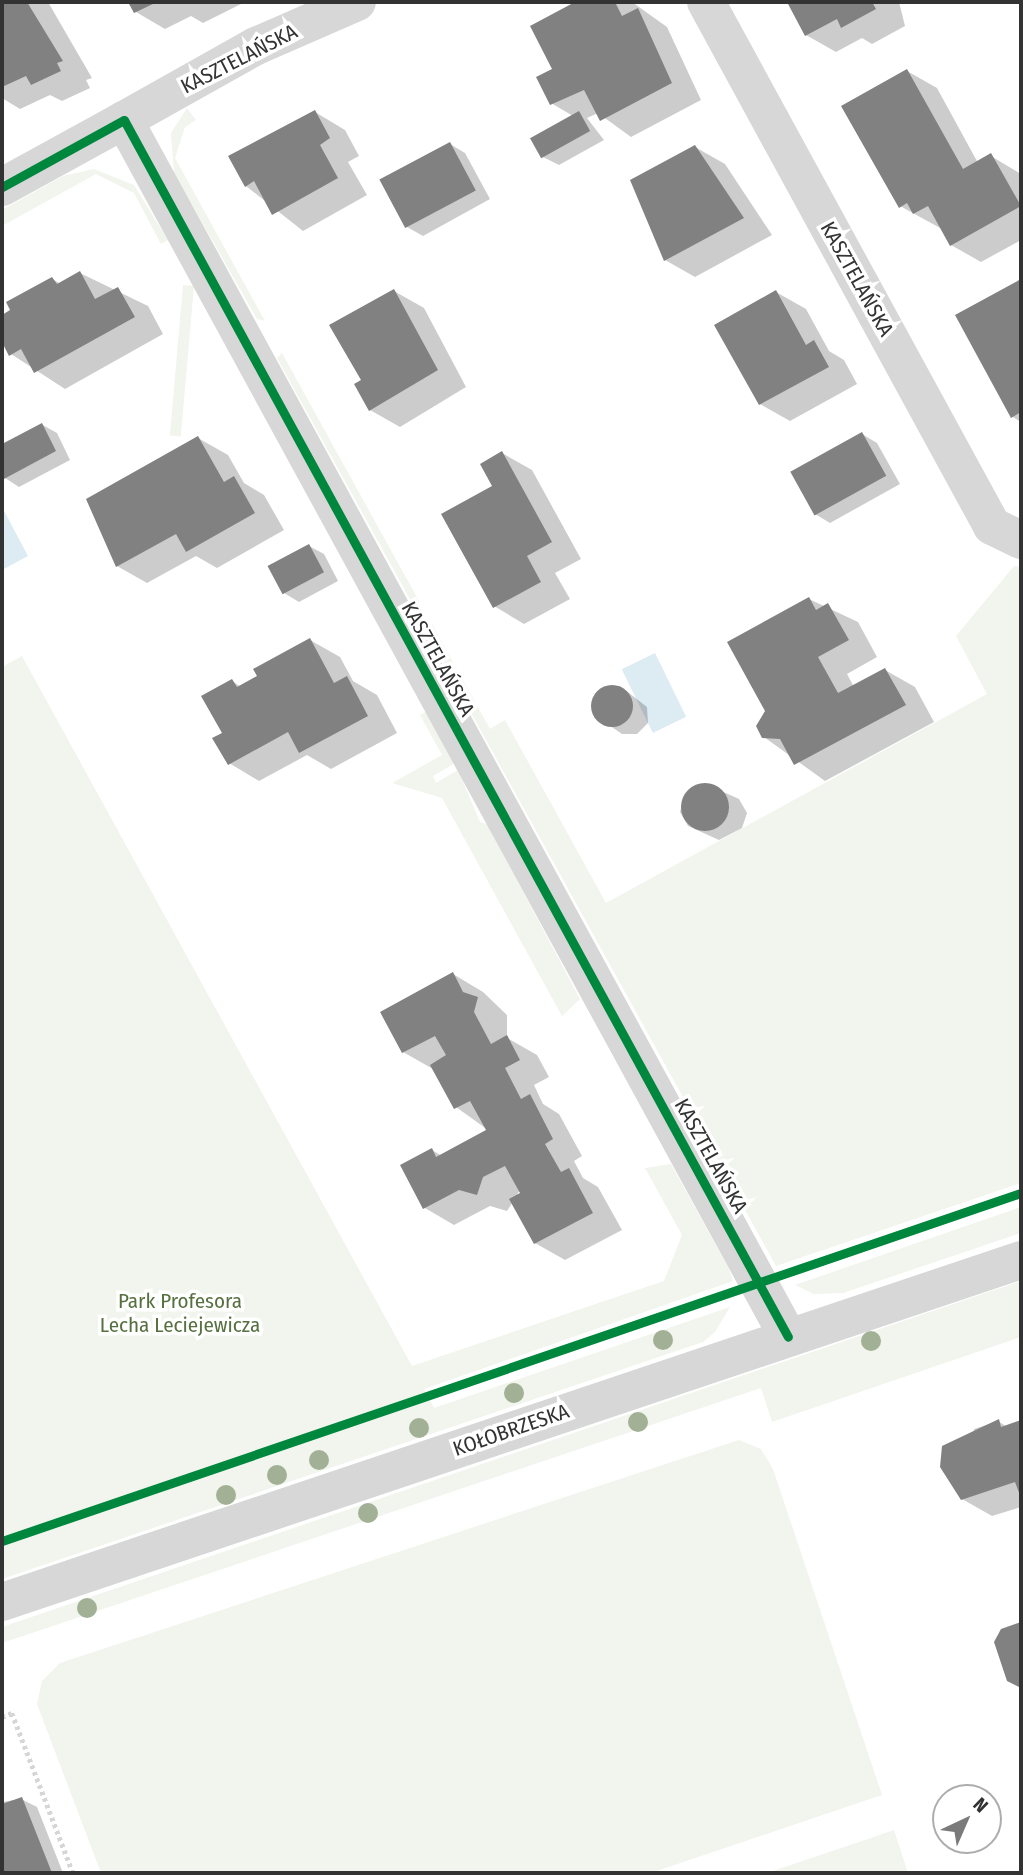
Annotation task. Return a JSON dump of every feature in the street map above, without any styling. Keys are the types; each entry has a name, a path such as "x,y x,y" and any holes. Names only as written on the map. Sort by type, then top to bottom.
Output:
{"street":[{"name":"KASZTELAŃSKA","path":"2,187 256,47 357,2"},
{"name":"KASZTELAŃSKA","path":"706,2 992,526 1021,540"},
{"name":"KASZTELAŃSKA","path":"124,120 788,1337"},
{"name":"KOŁOBRZESKA","path":"2,1602 1021,1260"}],"path":[{"path":"2,1717 12,1713 73,1873"}],"green space":[{"path":"187,108 196,120 185,127 175,158 265,321 257,319 174,173 171,133"},
{"path":"94,169 134,185 168,240 161,244 134,193 96,174 2,226 2,210 63,176"},
{"path":"183,285 194,286 181,436 170,435"},
{"path":"282,353 419,601 411,601 277,358"},
{"path":"1014,566 1021,567 1021,1183 776,1266 426,631 432,624 490,729 505,720 606,903 987,694 956,636"},
{"name":"Park Profesora Lecha Leciejewicza","path":"22,656 412,1366 664,1281 682,1235 645,1168 671,1164 729,1269 733,1281 424,1389 434,1408 730,1307 715,1332 703,1342 2,1579 2,667"},
{"path":"427,711 455,763 433,776 436,783 458,770 480,822 487,824 580,999 562,1016 442,798 392,783 442,755 420,715"},
{"path":"1021,1207 1021,1233 843,1293 814,1294 795,1285"},
{"path":"1021,1281 1021,1337 772,1422 761,1388 2,1643 2,1627"},
{"path":"739,1440 761,1449 773,1469 882,1795 651,1873 101,1873 37,1704 42,1681 60,1663"},
{"path":"894,1830 908,1873 767,1873 862,1841"}],"shaded area":[{"path":"2,507 28,556 2,570"},
{"path":"655,653 686,717 653,733 622,669"}],"building":[{"path":"2,2 27,2 63,61 57,63 61,71 31,85 26,76 2,87"},
{"path":"128,2 157,2 134,13"},
{"path":"575,2 615,2 622,16 638,8 672,83 600,121 584,90 550,105 536,77 552,69 530,26"},
{"path":"787,2 872,2 876,9 841,28 837,19 805,36"},
{"path":"907,69 963,169 991,153 1021,206 950,246 928,206 913,214 907,203 899,208 841,106"},
{"path":"315,110 330,138 320,145 338,178 272,215 254,181 245,187 228,156"},
{"path":"579,111 590,131 541,158 530,138"},
{"path":"450,142 476,191 405,228 379,180"},
{"path":"695,145 744,218 664,261 630,180"},
{"path":"80,271 95,299 118,287 135,317 34,373 21,349 9,356 2,342 2,315 10,310 6,302 52,277 57,284"},
{"path":"1021,279 1021,412 1011,418 955,315"},
{"path":"394,289 438,370 369,411 354,384 361,380 329,325"},
{"path":"776,290 806,345 814,340 829,367 759,405 714,325"},
{"path":"42,423 56,451 2,480 2,444"},
{"path":"862,432 886,476 815,515 790,472"},
{"path":"198,436 224,482 234,476 255,513 186,552 176,534 116,567 86,499"},
{"path":"502,451 552,542 527,556 541,582 493,608 441,514 492,486 480,464"},
{"path":"309,544 324,572 283,594 268,566"},
{"path":"809,597 816,610 828,603 849,640 818,657 838,693 885,668 906,705 794,765 780,739 762,738 756,726 765,711 727,642"},
{"path":"310,638 334,683 347,676 368,716 299,753 288,732 228,765 212,738 222,733 201,696 232,679 237,687 257,676 253,669"},
{"path":"612,685 627,691 633,706 627,721 612,727 597,721 591,706 597,691"},
{"path":"705,783 722,790 729,807 722,824 705,831 688,824 681,807 688,790"},
{"path":"453,972 463,992 478,997 474,1012 491,1044 507,1035 520,1060 505,1068 521,1099 530,1094 553,1139 545,1144 561,1172 569,1168 593,1213 534,1244 509,1199 520,1193 505,1166 483,1177 477,1195 459,1190 423,1209 400,1165 432,1148 436,1157 486,1130 470,1101 454,1109 430,1065 446,1055 435,1036 402,1053 380,1012"},
{"path":"999,1419 1001,1427 1021,1420 1021,1498 1015,1482 961,1500 940,1467 942,1446"},
{"path":"1021,1622 1021,1688 1007,1681 994,1642 1001,1629"},
{"path":"22,1797 52,1873 2,1873 2,1804"}],"cycle path":[{"path":"2,187 124,120 788,1337"},
{"path":"2,1541 1021,1193"}]}
